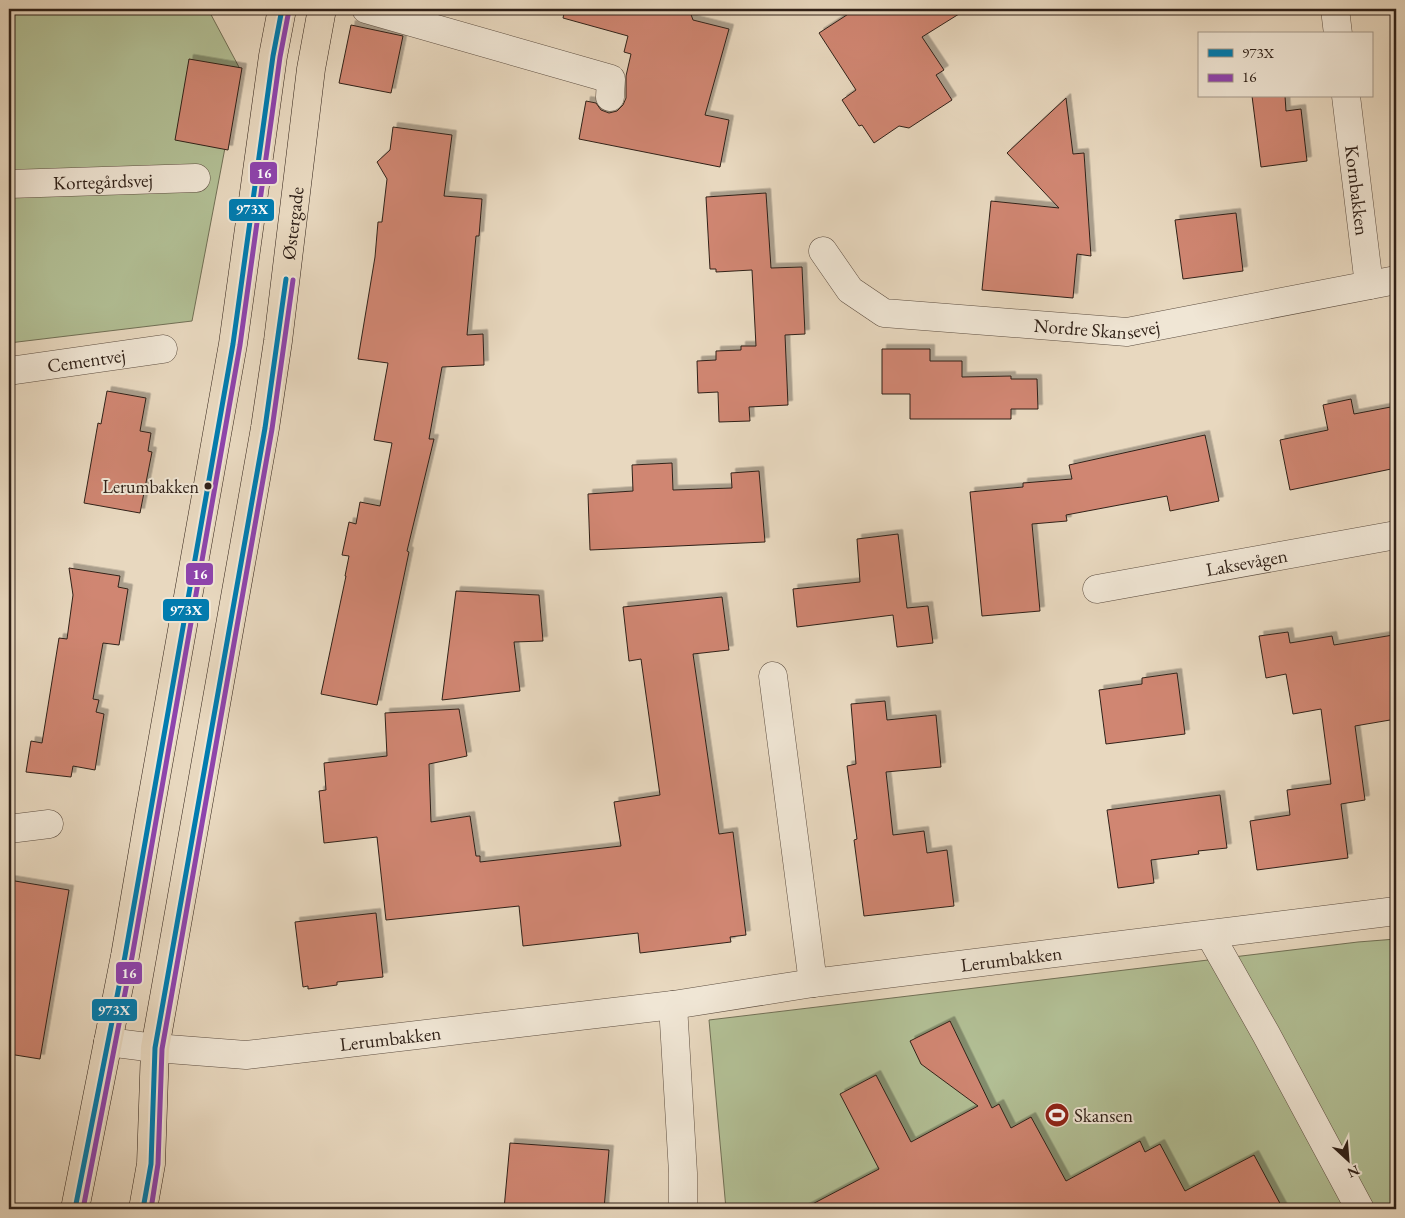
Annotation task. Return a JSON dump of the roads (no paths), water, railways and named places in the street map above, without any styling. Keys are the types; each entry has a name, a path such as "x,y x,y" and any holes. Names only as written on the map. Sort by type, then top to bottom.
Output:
{"main road":[{"path":"75,1209 125,956 233,344 272,65 282,9"},
{"name":"Østergade","path":"143,1209 151,1164 156,1048 265,428 278,341 311,69 322,9"}],"street":[{"path":"366,9 611,78 610,97"},
{"path":"1334,9 1338,32"},
{"name":"Kornbakken","path":"1346,98 1369,285"},
{"name":"Kortegårdsvej","path":"9,184 196,178"},
{"name":"Nordre Skansevej","path":"823,251 850,290 884,313 1127,332 1396,280"},
{"name":"Cementvej","path":"9,371 163,349"},
{"name":"Laksevågen","path":"1097,589 1396,535"},
{"path":"772,676 813,983"},
{"path":"9,830 48,824"},
{"name":"Lerumbakken","path":"108,1042 246,1055 673,1005 813,983 1396,912"},
{"path":"1210,935 1266,1034 1360,1209"},
{"path":"673,1005 683,1173 683,1209"}],"place":[{"name":"Lerumbakken","path":"208,486"},
{"name":"Skansen","path":"1057,1115"}]}
